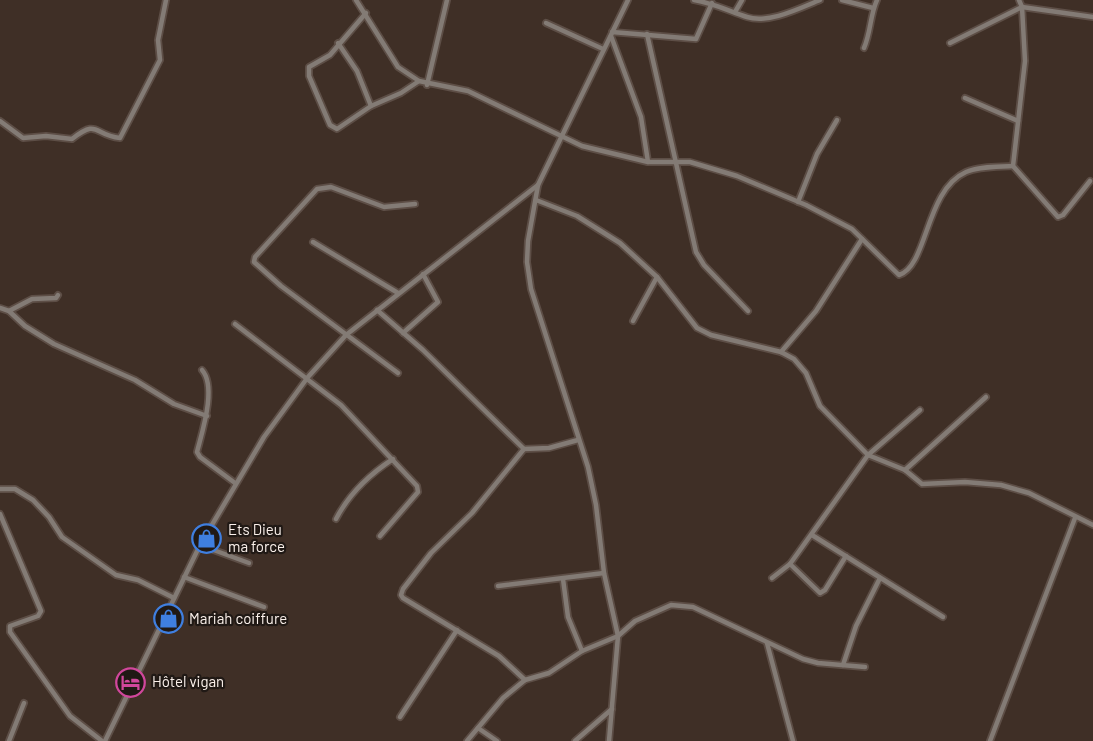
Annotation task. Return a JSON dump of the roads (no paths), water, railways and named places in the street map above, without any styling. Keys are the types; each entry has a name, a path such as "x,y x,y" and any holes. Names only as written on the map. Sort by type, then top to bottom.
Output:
{"street":[{"path":"0,121 23,138 51,137 67,140 84,129 92,128 120,138 160,60 158,40 166,0"},
{"path":"356,0 398,67 419,81 427,85 468,92 590,148 648,162 696,163 798,202 852,229 894,273 902,274 915,261 934,210 952,182 965,173 981,168 1013,166"},
{"path":"427,85 447,0"},
{"path":"609,741 618,636 604,573 596,505 531,289 527,262 528,241 538,185 628,0"},
{"path":"694,0 709,2 749,18 779,15 820,0"},
{"path":"735,12 742,0"},
{"path":"843,0 873,8"},
{"path":"864,48 871,31 873,8 877,0"},
{"path":"1018,0 1022,7 1025,61 1013,166 1058,217 1063,215 1090,181"},
{"path":"611,33 696,39 709,2"},
{"path":"950,43 1022,7 1093,17"},
{"path":"366,13 330,55 309,67 308,72 330,125 337,129 371,106 401,93 419,81"},
{"path":"546,23 603,49"},
{"path":"611,33 641,117 648,162"},
{"path":"647,34 674,164 696,252 704,265 748,311"},
{"path":"338,43 357,71 371,106"},
{"path":"965,98 1018,121"},
{"path":"798,202 817,154 837,120"},
{"path":"0,514 41,611 38,616 10,626 10,632 75,721 104,741 200,545 264,436 308,377 346,334 538,185"},
{"path":"398,373 256,266 255,257 317,189 331,187 384,207 415,204"},
{"path":"536,200 577,216 600,229 641,260 657,276 697,328 711,335 781,352 801,365 820,406 868,455 905,470 922,484 965,482 1000,485 1029,493 1093,525"},
{"path":"781,352 816,311 862,239"},
{"path":"314,242 398,294"},
{"path":"403,333 438,302 423,273"},
{"path":"633,321 657,276"},
{"path":"9,311 32,299 56,298 58,295"},
{"path":"0,308 9,311 25,326 54,344 135,380 174,404 207,416"},
{"path":"377,310 524,449 549,448 578,440"},
{"path":"235,324 308,377 340,405 393,459 418,492 380,536"},
{"path":"202,370 207,381 207,416 197,452 200,457 235,483"},
{"path":"905,470 986,397"},
{"path":"772,578 790,564 868,455 920,410"},
{"path":"524,449 479,504 431,553 401,595 499,656 525,680"},
{"path":"336,519 345,502 358,487 393,459"},
{"path":"0,489 15,489 33,500 49,517 62,537 116,575 138,580 174,598"},
{"path":"990,741 1075,518"},
{"path":"812,535 943,617"},
{"path":"200,545 249,563"},
{"path":"790,564 820,593 825,590 846,556"},
{"path":"498,586 604,573"},
{"path":"184,577 264,607"},
{"path":"843,665 856,626 880,578"},
{"path":"563,579 568,616 582,651"},
{"path":"467,741 503,698 525,680 549,674 582,651 618,636 635,621 671,605 684,605 812,662 865,667"},
{"path":"400,717 457,630"},
{"path":"767,643 794,741"},
{"path":"9,741 24,703"},
{"path":"575,741 612,709"},
{"path":"478,728 497,741"}],"place":[{"name":"Ets Dieu ma force","path":"207,539"},
{"name":"Mariah coiffure","path":"168,619"},
{"name":"Hôtel vigan","path":"131,682"}]}
